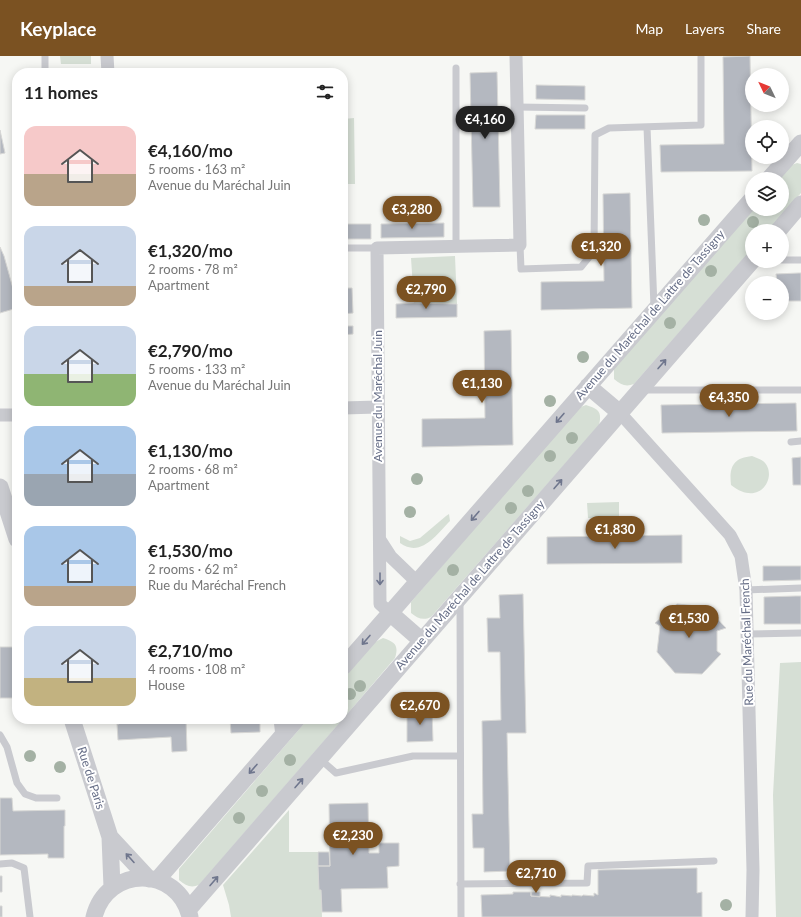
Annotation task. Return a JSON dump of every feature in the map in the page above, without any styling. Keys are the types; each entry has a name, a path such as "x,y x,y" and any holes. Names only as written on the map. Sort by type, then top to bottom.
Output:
{"street":[{"path":"107,56 108,68"},
{"path":"377,248 520,246 516,56"},
{"path":"775,172 801,143"},
{"path":"784,224 801,204"},
{"name":"Avenue du Maréchal de Lattre de Tassigny","path":"348,660 745,207"},
{"name":"Avenue du Maréchal Juin","path":"377,248 380,604 390,613"},
{"name":"Avenue du Maréchal de Lattre de Tassigny","path":"189,914 319,759 745,268"},
{"path":"588,386 620,413"},
{"path":"348,408 378,407"},
{"name":"Rue du Maréchal French","path":"620,413 730,535 741,556 746,590 748,634 753,870 752,917"},
{"path":"0,415 12,415"},
{"path":"0,487 12,523"},
{"path":"380,540 390,557 417,582"},
{"path":"390,613 422,641"},
{"name":"Rue de Paris","path":"74,724 110,837 112,888"},
{"path":"281,724 282,736"},
{"path":"94,917 96,908 103,897 112,888 125,880 139,878 153,879 293,724"},
{"name":"Rue de Paris","path":"110,837 153,879 167,885 179,895 189,914"}],"lane":[{"path":"45,56 45,68"},
{"path":"520,246 521,269 581,267 594,251 595,135 609,128 647,128 701,125 701,57"},
{"path":"456,68 456,247"},
{"path":"517,107 584,108"},
{"path":"647,128 654,311"},
{"path":"348,248 377,248"},
{"path":"789,260 801,260"},
{"path":"640,390 801,390"},
{"path":"791,442 801,441"},
{"path":"746,590 801,588"},
{"path":"460,597 460,917"},
{"path":"748,634 801,633"},
{"path":"0,735 7,747 17,783 25,794 36,798 57,798"},
{"path":"319,759 336,773 413,756 460,756"},
{"path":"460,884 587,883 588,866 714,861"},
{"path":"0,864 12,863 24,868 30,917"}],"shaded area":[{"path":"60,56 91,56 91,64 61,64"},
{"path":"354,118 355,184 348,184 348,119"},
{"path":"797,163 801,164 801,193 789,207 789,172 784,172 789,166"},
{"path":"746,216 781,216 774,224 745,224 745,257 634,384 624,385 614,379 614,368"},
{"path":"455,256 457,304 414,303 411,258"},
{"path":"586,405 594,408 600,414 599,425 431,617 425,619 420,618 411,613 411,602 578,408"},
{"path":"752,456 763,461 769,474 768,481 764,487 759,491 751,493 742,491 731,485 731,473 736,461"},
{"path":"619,502 619,518 588,518 587,503"},
{"path":"449,514 450,521 428,543 415,548 408,547 400,543 400,536 410,541 420,538"},
{"path":"383,638 393,643 396,647 395,658 348,713 348,672 375,642"},
{"path":"801,662 801,917 776,917 773,795 780,663"},
{"path":"304,724 339,724 199,885 186,885 179,880 179,869"},
{"path":"289,810 289,852 318,852 319,890 321,890 322,917 231,917 223,885"}],"building":[{"path":"750,56 750,68 745,68 745,112 751,112 751,120 745,120 745,164 752,164 752,171 661,172 660,145 724,144 723,57"},
{"path":"497,72 500,207 473,207 470,73"},
{"path":"536,85 585,86 585,100 536,99"},
{"path":"536,115 585,115 585,129 535,129"},
{"path":"0,130 5,153 0,154"},
{"path":"630,193 632,308 541,310 541,282 604,281 603,194"},
{"path":"444,223 444,237 381,238 381,224"},
{"path":"348,224 371,224 371,239 348,239"},
{"path":"0,247 12,285 12,309 0,313"},
{"path":"801,273 801,301 789,301 789,276 776,276 776,274"},
{"path":"348,288 352,288 353,313 348,314"},
{"path":"396,304 457,304 457,317 396,318"},
{"path":"348,326 353,326 353,334 348,334"},
{"path":"511,330 513,445 422,447 422,419 485,418 484,331"},
{"path":"796,403 797,431 662,433 661,405"},
{"path":"801,457 801,485 793,485 792,458"},
{"path":"682,535 682,563 547,564 547,537"},
{"path":"763,566 801,566 801,580 763,581"},
{"path":"523,594 526,733 507,733 510,871 484,872 484,848 473,848 472,814 483,814 482,721 501,720 500,652 488,652 487,618 500,618 499,595"},
{"path":"801,596 801,624 764,624 764,597"},
{"path":"677,604 706,607 726,628 717,631 717,651 721,654 702,674 675,673 657,652 660,626 655,623"},
{"path":"0,647 12,647 12,698 0,698"},
{"path":"407,710 432,710 433,741 407,742"},
{"path":"117,724 186,724 187,751 172,752 171,737 118,740"},
{"path":"230,724 260,724 260,732 231,733"},
{"path":"0,798 12,798 13,811 65,810 64,858 48,858 48,854 0,855"},
{"path":"368,803 369,853 379,853 379,843 399,843 399,866 387,867 388,888 341,889 342,912 322,912 318,866 330,866 329,804"},
{"path":"318,852 329,852 330,866 318,866"},
{"path":"697,868 697,893 702,892 702,917 482,917 481,895 531,892 531,896 594,896 594,893 598,895 598,870"},
{"path":"0,876 2,876 2,892 0,892"},
{"path":"531,892 540,892 540,897 531,896"},
{"path":"0,906 2,906 2,917 0,917"}]}
